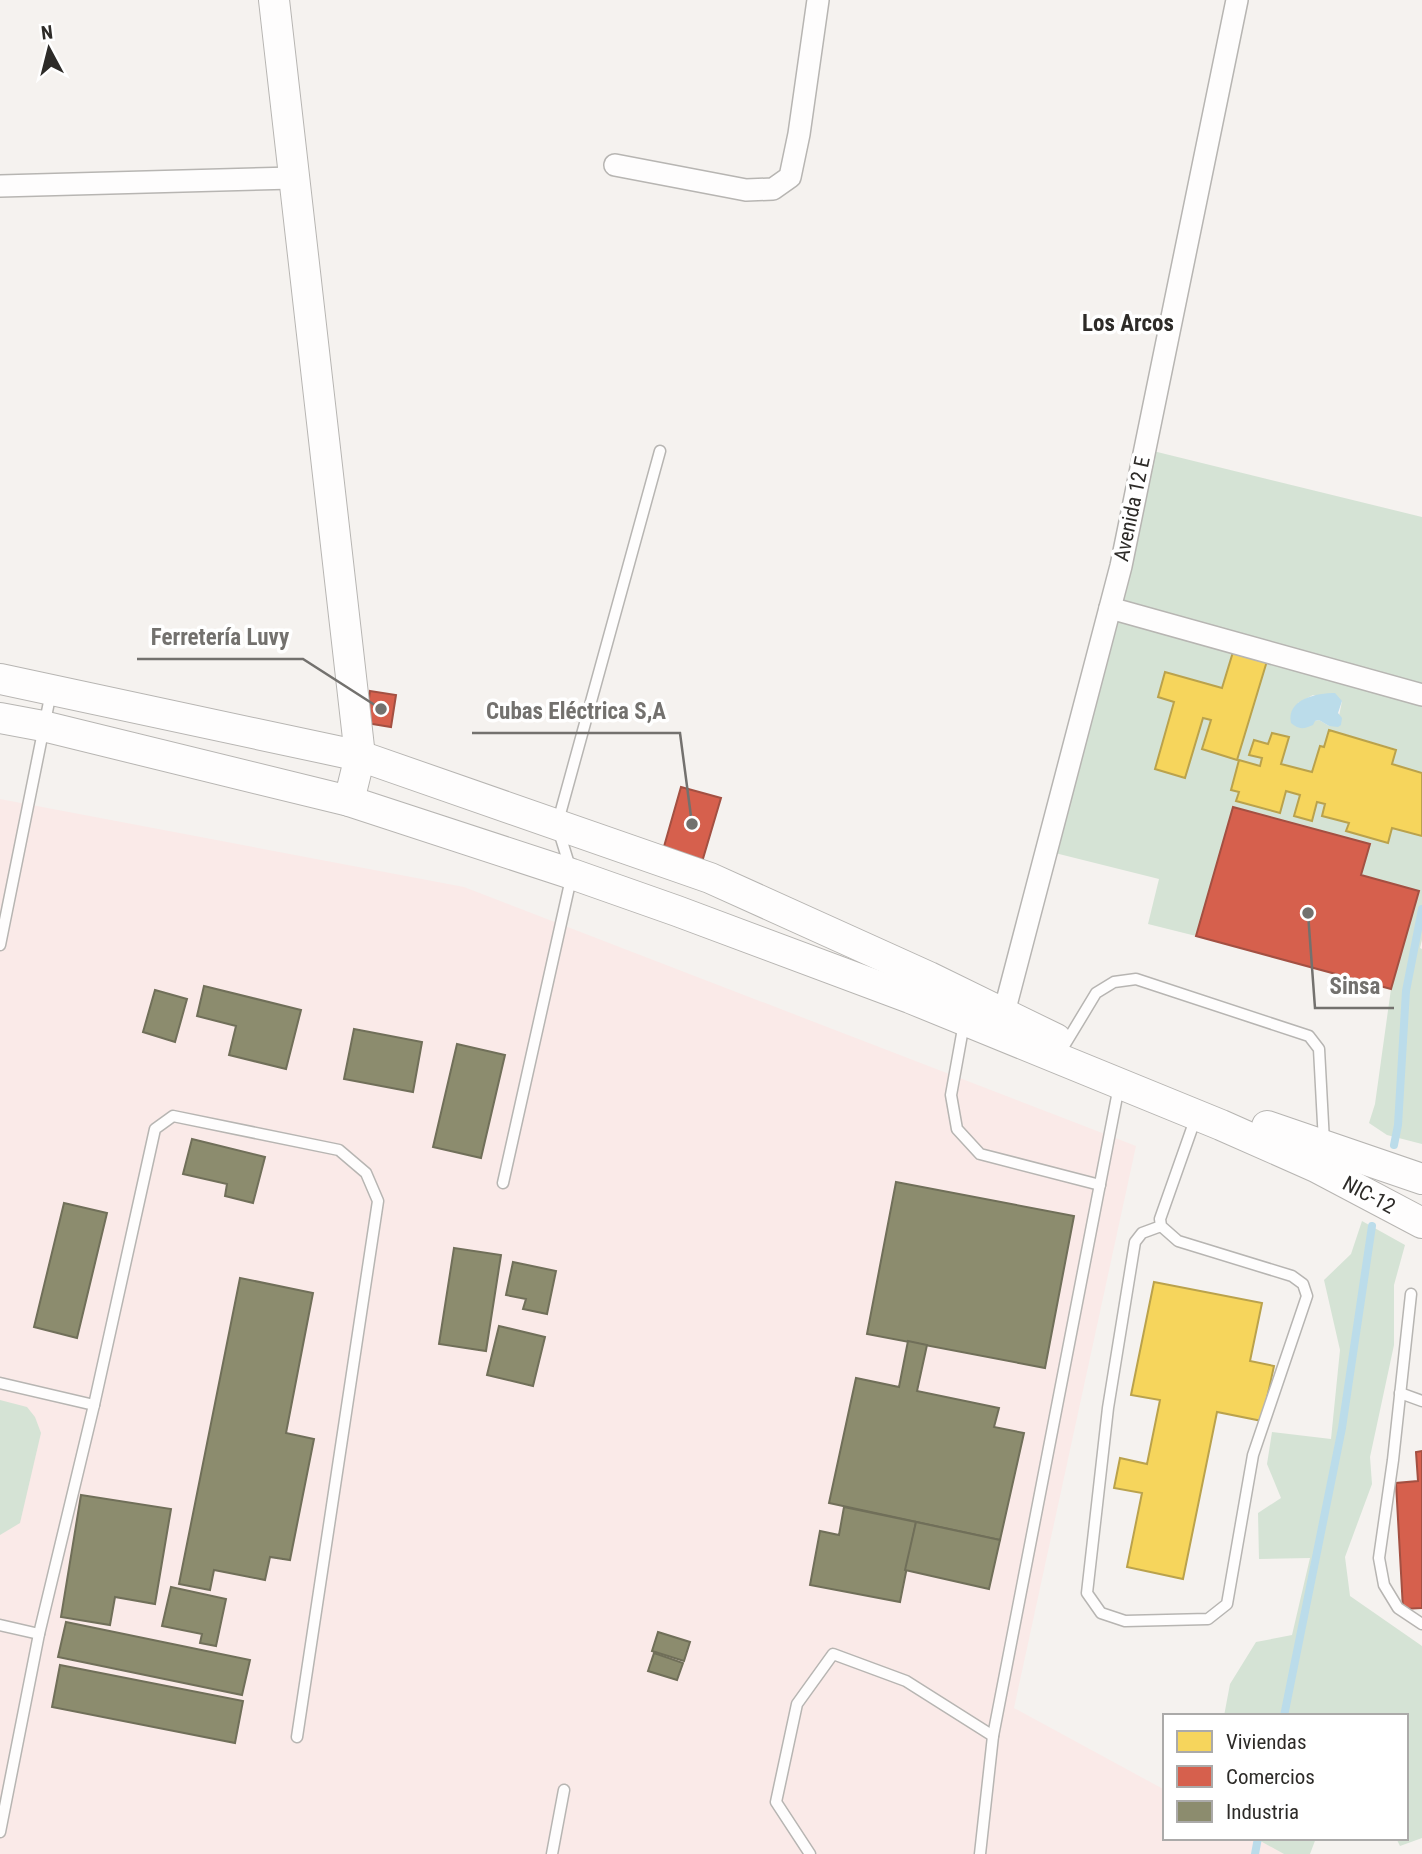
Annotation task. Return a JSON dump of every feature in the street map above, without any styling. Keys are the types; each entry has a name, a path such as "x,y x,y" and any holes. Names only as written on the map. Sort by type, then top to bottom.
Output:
{"street":[{"path":"274,0 360,756 349,802"},
{"path":"615,165 746,190 773,189 790,177 799,134 818,0"},
{"name":"Avenida 12 E","path":"1002,1024 1123,553 1237,0"},
{"path":"0,186 293,178"},
{"path":"1110,608 1422,695"},
{"path":"0,679 360,756 710,878 1061,1051 1320,1157"},
{"path":"0,718 43,726 349,802 572,874 965,1020 1002,1024"},
{"name":"NIC-12","path":"1320,1157 1422,1179"},
{"name":"NIC-12","path":"1320,1157 1422,1223"}],"lane":[{"path":"503,1183 572,874 557,825 660,451"},
{"path":"0,945 51,690"},
{"path":"1061,1051 1096,993 1114,982 1136,979 1309,1036 1319,1049 1320,1157"},
{"path":"965,1020 951,1095 957,1129 980,1154 1100,1185"},
{"path":"980,1854 993,1736 1121,1077"},
{"path":"1161,1226 1142,1233 1135,1242 1108,1408 1087,1593 1101,1613 1125,1621 1208,1619 1227,1604 1253,1455 1307,1296 1303,1284 1292,1276 1178,1241 1161,1226 1160,1219 1199,1109"},
{"path":"0,1832 39,1634 94,1405 155,1129 173,1116 339,1150 366,1173 378,1201 296,1737"},
{"path":"1411,1294 1379,1558 1384,1585 1398,1608 1422,1624"},
{"path":"0,1383 94,1405"},
{"path":"1400,1393 1422,1401"},
{"path":"0,1625 39,1634"},
{"path":"810,1854 776,1802 797,1704 833,1654 906,1681 993,1736"},
{"path":"552,1854 564,1790"}],"shaded area":[{"path":"0,799 464,887 1136,1146 1014,1708 1163,1789 1163,1840 1259,1840 1284,1854 0,1854"}],"green space":[{"path":"1145,449 1422,517 1422,773 1392,764 1396,749 1329,730 1324,747 1320,746 1312,772 1281,764 1288,738 1272,733 1268,744 1254,740 1250,754 1262,758 1236,801 1280,812 1286,791 1300,795 1295,816 1312,820 1317,802 1325,804 1349,823 1346,831 1387,843 1392,828 1422,836 1422,1144 1387,1135 1369,1123 1375,1104 1391,989 1419,891 1361,875 1369,844 1233,807 1196,936 1148,924 1159,879 1043,850","holes":["1233,652 1267,662 1237,760 1202,749 1211,720 1203,718 1185,777 1155,769 1174,702 1158,697 1165,672 1222,688","1313,695 1342,701 1339,716 1329,726 1319,720 1315,721 1298,703"]},
{"path":"1362,1221 1405,1245 1394,1285 1394,1345 1370,1457 1372,1484 1345,1557 1350,1596 1422,1646 1422,1838 1400,1846 1397,1840 1408,1840 1408,1714 1224,1714 1230,1684 1256,1642 1292,1635 1310,1558 1259,1559 1258,1513 1281,1498 1267,1464 1272,1432 1331,1439 1340,1350 1324,1280 1351,1254"},
{"path":"0,1400 27,1407 35,1417 41,1433 20,1523 0,1535"},
{"path":"1259,1840 1315,1840 1310,1854 1284,1854"}],"water":[{"path":"1335,693 1342,701 1338,713 1342,718 1341,725 1329,726 1319,720 1302,728 1291,723 1293,708 1298,703 1312,696"}],"building: Viviendas":[{"path":"1233,652 1267,661 1237,760 1202,749 1211,720 1203,718 1185,778 1155,769 1174,702 1158,697 1165,672 1222,688"},
{"path":"1329,730 1396,750 1392,764 1422,773 1422,836 1392,828 1388,843 1346,831 1349,823 1322,816 1325,804 1317,802 1312,821 1294,816 1300,795 1286,791 1280,813 1236,801 1239,792 1231,790 1239,760 1260,766 1262,758 1249,755 1254,740 1268,744 1272,733 1289,737 1281,764 1312,772 1320,746 1324,747"},
{"path":"1154,1282 1262,1303 1250,1361 1274,1366 1262,1421 1217,1412 1183,1579 1127,1567 1142,1493 1114,1488 1120,1458 1147,1464 1160,1400 1131,1395"}],"building: Comercios":[{"path":"370,691 396,695 391,727 366,723"},
{"path":"681,787 721,798 702,862 663,850"},
{"path":"1233,807 1370,844 1361,875 1419,891 1391,989 1196,936"},
{"path":"1422,1451 1422,1608 1403,1609 1396,1483 1418,1481 1416,1452"}],"building: Industria":[{"path":"204,986 301,1010 286,1069 229,1055 236,1026 197,1016"},
{"path":"155,990 187,999 175,1042 143,1032"},
{"path":"354,1029 422,1042 413,1092 344,1079"},
{"path":"457,1044 505,1055 481,1158 433,1147"},
{"path":"192,1139 265,1157 253,1203 225,1196 227,1184 183,1174"},
{"path":"896,1182 1074,1216 1045,1368 867,1334"},
{"path":"64,1203 107,1213 77,1338 34,1327"},
{"path":"454,1248 501,1255 486,1351 439,1344"},
{"path":"513,1262 556,1271 547,1314 523,1309 526,1299 506,1295"},
{"path":"240,1278 313,1293 286,1433 314,1439 290,1560 270,1557 265,1580 214,1570 210,1590 179,1584"},
{"path":"499,1326 545,1337 533,1386 487,1375"},
{"path":"908,1341 927,1345 917,1391 999,1408 994,1427 1024,1433 1000,1540 829,1503 856,1378 899,1387"},
{"path":"81,1495 171,1509 155,1604 115,1597 110,1625 61,1617"},
{"path":"844,1507 916,1522 900,1602 810,1585 820,1531 839,1535"},
{"path":"916,1522 1000,1540 989,1589 905,1570"},
{"path":"171,1587 226,1599 216,1646 200,1643 202,1634 162,1626"},
{"path":"66,1622 250,1660 242,1695 58,1657"},
{"path":"658,1632 690,1642 684,1661 652,1651"},
{"path":"654,1653 683,1663 677,1680 648,1671"},
{"path":"60,1665 243,1701 235,1743 52,1707"}],"waterway":[{"path":"1394,1145 1398,1125 1406,991 1422,909"},
{"path":"1284,1714 1342,1428 1372,1226"},
{"path":"1255,1854 1258,1840"}],"place":[{"name":"Ferretería Luvy","path":"381,709"},
{"name":"Cubas Eléctrica S,A","path":"692,824"},
{"name":"Sinsa","path":"1308,913"}],"district":[{"name":"Los Arcos","path":"1128,323"}]}
